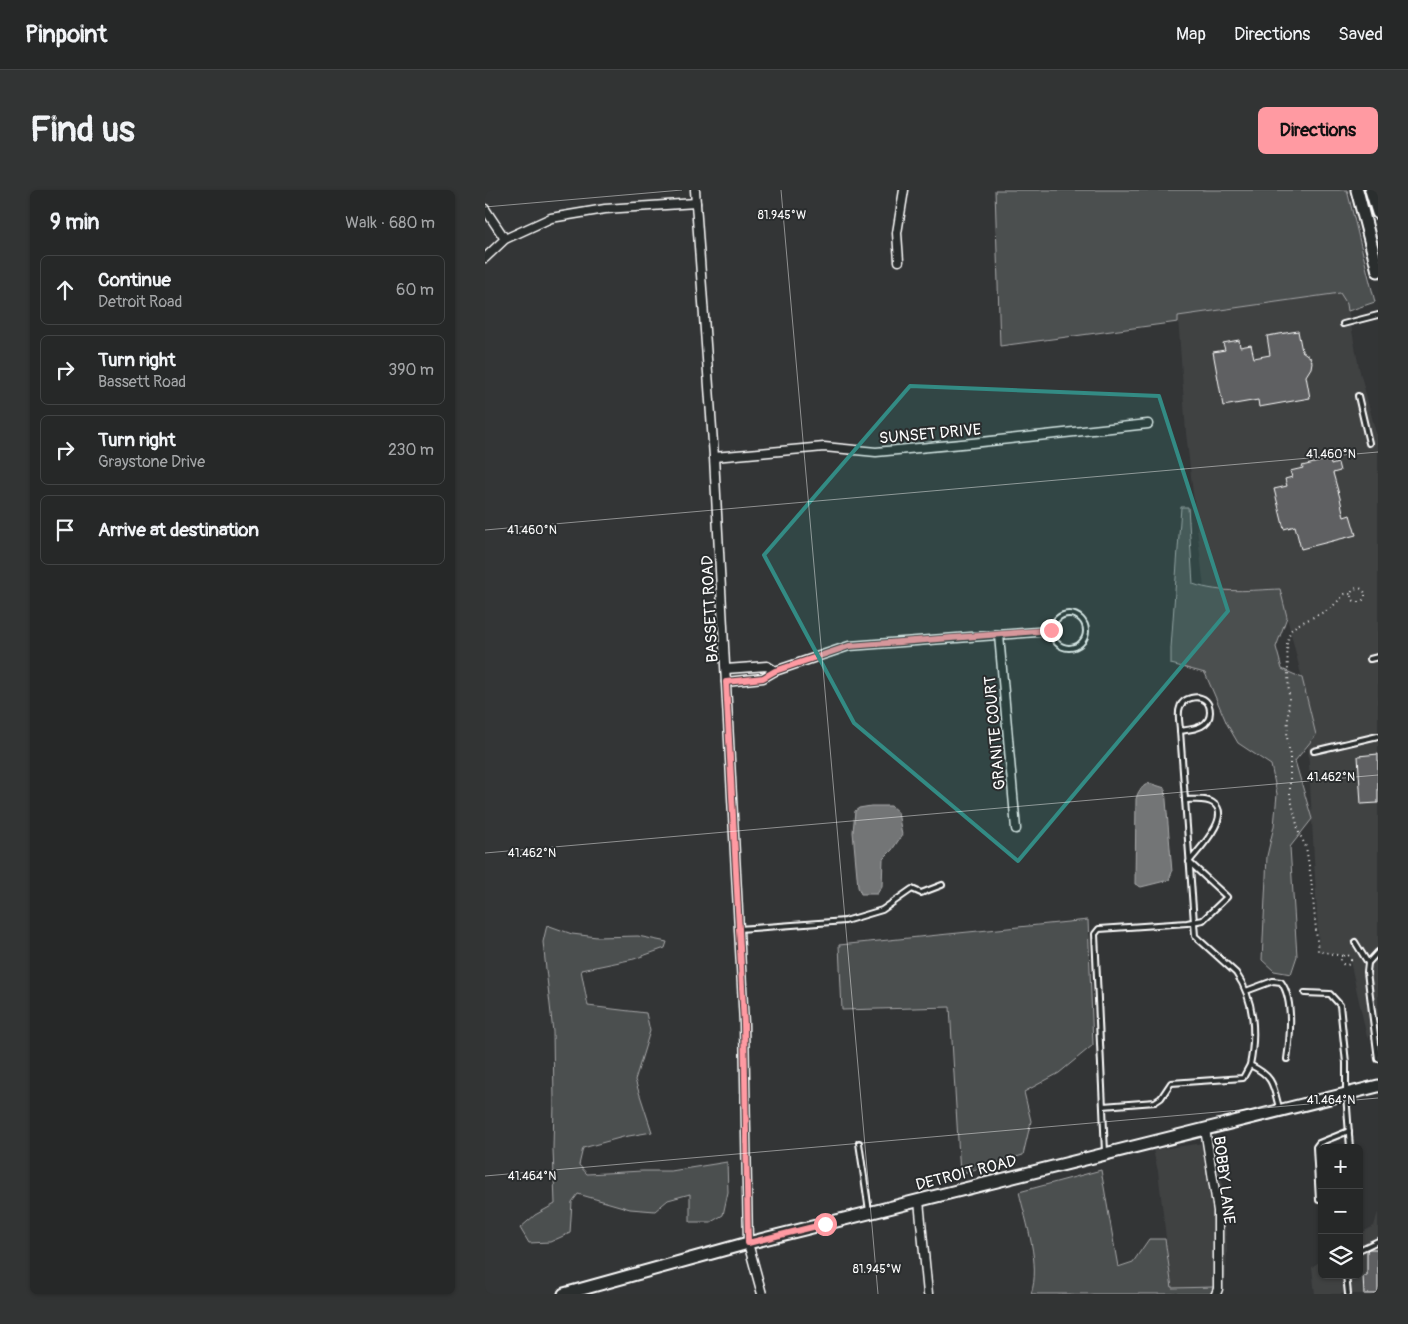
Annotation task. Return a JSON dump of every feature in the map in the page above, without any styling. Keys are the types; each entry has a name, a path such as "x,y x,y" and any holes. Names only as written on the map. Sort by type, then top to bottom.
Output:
{"main road":[{"path":"1357,190 1378,271"},
{"path":"1371,190 1376,212 1378,213"},
{"name":"DETROIT ROAD","path":"564,1294 598,1290 748,1243 1378,1086"}],"street":[{"name":"BASSETT ROAD","path":"695,190 714,457 744,1024 748,1243 762,1294"},
{"path":"899,261 897,233 904,190"},
{"path":"485,258 505,239 551,218 605,208 696,204"},
{"path":"485,210 505,239"},
{"name":"SUNSET DRIVE","path":"714,457 824,447 876,452 972,444 1148,424"},
{"path":"726,682 763,678 775,671 849,646 1051,630"},
{"name":"GRANITE COURT","path":"999,635 1016,829"},
{"path":"726,669 767,666 775,671"},
{"name":"BOBBY LANE","path":"1205,1129 1218,1211 1218,1289 1216,1294"},
{"path":"919,1201 928,1294"}],"lane":[{"path":"1343,324 1378,315"},
{"path":"1358,396 1369,443"},
{"path":"1071,614 1079,616 1084,623 1086,631 1083,640 1076,647 1067,647 1054,639 1051,630 1053,623 1061,616 1071,614"},
{"path":"1371,659 1378,657"},
{"path":"1103,1106 1155,1102 1161,1098 1171,1083 1243,1078 1250,1066 1253,1050 1253,1020 1246,991 1237,973 1195,936 1193,923 1179,710 1180,704 1193,697 1206,701 1210,714 1204,725 1181,730"},
{"path":"1314,751 1378,736"},
{"path":"1185,800 1207,800 1214,803 1219,810 1215,829 1189,862"},
{"path":"1105,1154 1095,934 1099,929 1193,923 1203,920 1227,897 1189,862"},
{"path":"739,929 845,921 883,910 912,889 921,893 942,885"},
{"path":"1355,942 1368,963"},
{"path":"1378,952 1368,963 1367,972 1378,1059"},
{"path":"1246,991 1273,981 1281,982 1285,987 1289,1004 1290,1037 1287,1059"},
{"path":"1305,993 1330,994 1340,1005 1346,1063 1349,1144"},
{"path":"1250,1066 1267,1075 1273,1086 1279,1110"},
{"path":"1318,1189 1316,1146 1349,1131"},
{"path":"859,1143 869,1213"},
{"path":"1363,1248 1378,1241"},
{"path":"1346,1279 1348,1294"}],"path":[{"path":"1360,588 1365,596 1358,601 1354,600 1352,594 1353,590 1360,588"},
{"path":"1342,956 1342,964 1345,965 1350,962 1347,955 1342,956 1318,951 1306,847 1299,833 1290,795 1290,756 1287,737 1289,698 1287,644 1290,631 1297,625 1330,608 1345,594 1352,594"}],"highlighted area":[{"path":"910,386 1159,396 1228,611 1018,861 854,723 764,555"}],"shaded area":[{"path":"995,190 1347,190 1375,302 1348,311 1347,304 1340,293 1178,316 1178,322 1000,346"},
{"path":"1341,293 1347,304 1359,368 1378,441 1378,1034 1367,1037 1349,956 1319,952 1308,746 1316,735 1280,589 1227,591 1204,588 1186,433 1178,316"},
{"path":"1181,507 1188,507 1193,584 1225,590 1280,589 1287,617 1276,647 1282,669 1302,678 1316,735 1295,761 1312,819 1290,847 1297,956 1291,974 1274,971 1262,960 1267,856 1274,826 1277,794 1271,765 1238,743 1227,724 1205,673 1171,664"},
{"path":"1149,783 1165,788 1172,872 1169,880 1141,887 1135,884 1136,799 1140,790"},
{"path":"891,806 898,812 902,835 883,859 882,886 877,894 861,894 858,887 853,832 855,811 859,808"},
{"path":"1088,920 1093,1045 1059,1073 1024,1092 1031,1121 1023,1155 960,1174 950,1007 842,1010 839,945"},
{"path":"547,925 572,934 597,937 638,936 667,942 665,948 634,959 581,970 588,1006 646,1013 650,1031 635,1080 652,1132 623,1137 583,1148 579,1165 587,1174 671,1171 727,1162 728,1192 723,1215 711,1222 690,1222 690,1194 668,1200 655,1211 630,1209 578,1194 572,1202 570,1233 550,1242 529,1243 520,1228 535,1215 555,1204 553,1032 543,942"},
{"path":"1219,1141 1227,1247 1226,1276 1221,1284 1214,1287 1172,1288 1158,1171 1153,1150"},
{"path":"1101,1170 1118,1267 1133,1262 1149,1239 1165,1239 1172,1288 1214,1287 1210,1294 1031,1294 1034,1283 1033,1257 1029,1230 1019,1192"},
{"path":"1378,1212 1378,1294 1315,1294 1312,1267 1318,1263 1318,1279 1363,1279 1363,1232 1374,1226"}],"building":[{"path":"1298,331 1302,351 1310,357 1312,362 1306,376 1310,398 1259,407 1258,400 1223,406 1213,352 1225,350 1223,343 1239,340 1240,347 1251,345 1254,358 1270,355 1267,336"},
{"path":"1330,459 1331,465 1338,463 1340,471 1333,473 1344,517 1350,515 1356,535 1301,549 1295,526 1284,529 1274,489 1287,486 1285,479 1292,477 1290,471"},
{"path":"1378,754 1378,803 1361,804 1358,756"},
{"path":"1369,1249 1378,1249 1378,1294 1364,1294 1363,1276 1367,1276 1367,1251"}],"route":[{"path":"825,1224 748,1243 744,1024 726,682 763,678 775,671 849,646 1051,630"}]}
